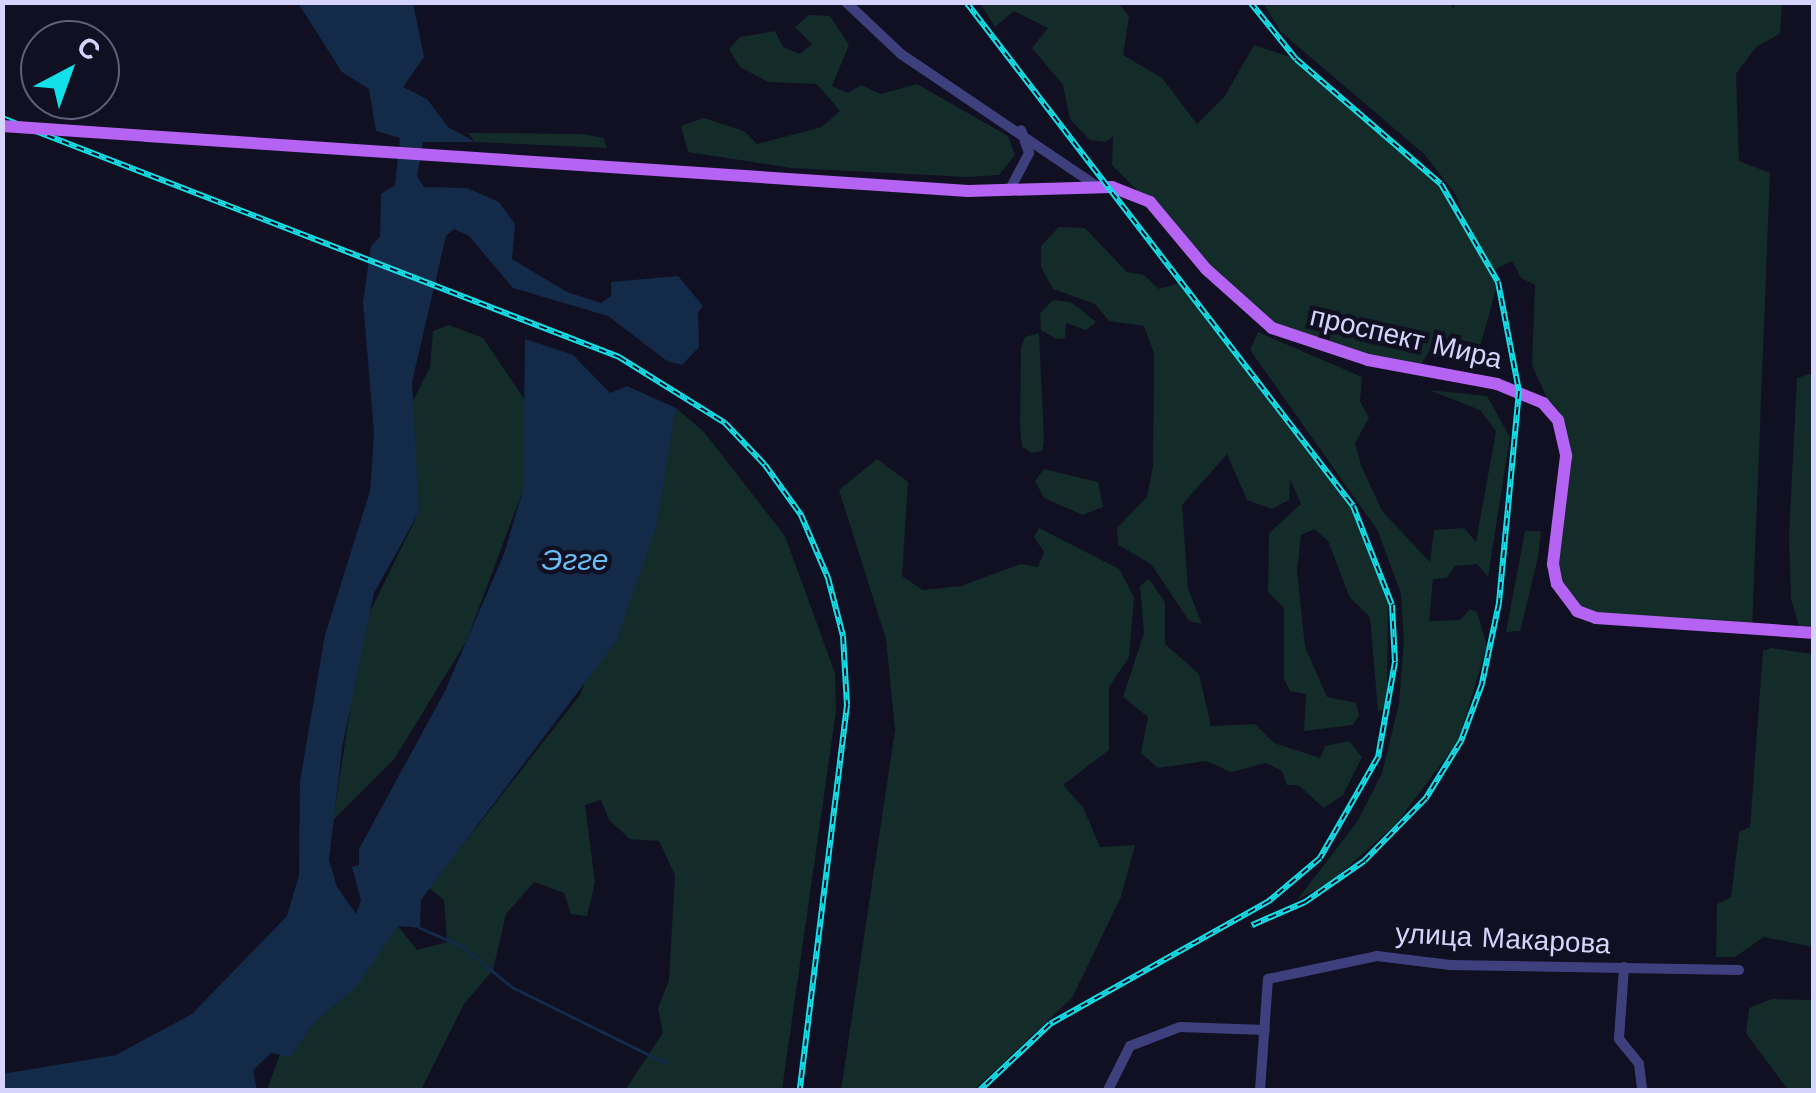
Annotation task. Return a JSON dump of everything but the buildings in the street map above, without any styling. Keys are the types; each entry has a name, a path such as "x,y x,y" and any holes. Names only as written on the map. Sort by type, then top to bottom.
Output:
{"main road":[{"name":"проспект Мира","path":"2,126 1010,190 1098,187 1150,202 1206,268 1272,328 1368,360 1497,384 1544,403 1558,420 1566,456 1553,564 1557,584 1577,611 1596,618 1814,632"}],"street":[{"path":"846,2 901,54 1020,130 1098,187"},
{"path":"1010,190 1030,152 1020,130"},
{"name":"улица Макарова","path":"1264,1030 1268,979 1378,956 1450,966 1739,970"},
{"path":"1624,967 1619,1040 1639,1064 1642,1090"},
{"path":"1108,1090 1130,1046 1180,1027 1264,1030 1260,1090"}],"green space":[{"path":"1448,2 1453,8 1458,2 1782,3 1780,34 1756,47 1736,74 1739,161 1770,173 1752,629 1577,611 1557,584 1565,439 1532,365 1535,285 1521,278 1512,261 1492,271 1498,282 1476,361 1429,351 1418,370 1272,328 1112,165 1113,136 1106,142 1090,140 1070,119 1063,85 1032,48 1048,28 1014,11 995,27 980,3 1118,3 1129,16 1123,55 1162,78 1197,124 1225,96 1254,45 1296,59 1421,161 1466,220 1454,192 1424,154 1281,32 1263,3"},
{"path":"809,15 830,16 849,45 832,86 848,93 861,85 881,94 917,84 1008,136 1015,155 999,175 968,177 791,168 688,152 681,126 704,118 744,131 757,144 822,127 840,111 817,84 768,82 740,67 729,49 740,37 775,31 783,47 800,54 812,44 795,27"},
{"path":"468,133 582,134 604,138 607,148 475,142"},
{"path":"1059,227 1085,228 1127,272 1144,275 1159,289 1179,283 1346,498 1388,602 1387,709 1378,711 1370,617 1350,598 1328,541 1314,529 1301,535 1297,571 1305,647 1327,697 1356,703 1359,715 1353,725 1304,731 1306,694 1290,691 1284,679 1284,608 1268,592 1269,533 1301,504 1290,479 1289,500 1272,509 1247,500 1227,454 1182,505 1188,589 1202,624 1189,621 1151,564 1118,545 1117,528 1147,497 1153,466 1154,353 1144,326 1109,321 1095,304 1053,289 1041,267 1041,246"},
{"path":"1053,300 1071,302 1096,322 1086,330 1066,323 1065,338 1056,339 1041,330 1040,313"},
{"path":"449,325 483,338 529,406 523,490 467,640 395,758 333,820 363,626 419,512 411,405 430,367 433,331"},
{"path":"1258,332 1362,377 1360,401 1369,418 1355,443 1361,465 1382,511 1430,562 1434,530 1464,528 1476,542 1496,431 1480,410 1429,390 1487,396 1510,437 1488,577 1477,564 1455,566 1447,578 1433,579 1429,621 1460,620 1470,609 1477,612 1487,646 1458,742 1395,825 1333,880 1297,900 1357,822 1382,773 1399,704 1404,640 1401,594 1378,531 1250,350"},
{"path":"1039,333 1044,439 1042,451 1032,453 1022,447 1021,348 1025,337"},
{"path":"1813,373 1813,633 1801,632 1791,599 1789,536 1797,378"},
{"path":"676,408 704,432 785,536 835,673 836,711 782,1090 625,1090 663,1033 658,1008 669,980 675,875 659,841 630,839 609,820 601,800 585,805 595,882 587,916 571,914 564,893 534,882 506,914 493,970 464,1004 421,1090 267,1090 281,1051 291,1056 311,1026 358,984 398,926 417,950 447,942 444,900 429,888 580,695 663,478"},
{"path":"877,459 908,482 902,576 923,590 961,586 1021,564 1038,567 1044,552 1034,537 1039,528 1119,569 1134,597 1129,657 1109,687 1109,750 1063,785 1083,807 1100,847 1135,845 1121,897 1072,998 974,1090 841,1090 895,730 886,639 839,490"},
{"path":"1044,469 1098,482 1103,507 1083,515 1044,498 1035,481"},
{"path":"1525,531 1541,531 1538,558 1520,631 1506,632"},
{"path":"1149,579 1165,602 1165,644 1199,674 1211,726 1255,724 1274,743 1320,758 1325,746 1349,741 1362,757 1343,795 1324,808 1298,785 1287,785 1282,771 1266,763 1231,772 1206,761 1158,768 1141,753 1148,717 1123,697 1144,633 1140,586"},
{"path":"1771,648 1813,654 1813,947 1764,937 1735,957 1716,957 1717,904 1731,897 1739,832 1750,827 1763,651"},
{"path":"1772,999 1813,1000 1813,1090 1788,1090 1746,1033 1749,1008"}],"water":[{"name":"Эгге","path":"298,3 413,3 424,57 403,87 427,99 448,127 475,142 423,142 417,176 424,187 467,188 499,202 515,224 512,259 567,292 601,303 611,296 611,282 678,276 703,306 698,312 699,347 682,365 667,361 608,316 513,288 469,236 454,229 446,236 412,382 419,512 374,593 342,748 329,860 337,887 356,914 361,900 352,867 359,865 359,849 445,691 504,554 523,490 525,339 573,355 610,393 627,386 676,408 656,527 617,640 421,900 420,928 398,926 359,984 311,1026 291,1057 271,1053 253,1070 257,1090 3,1090 2,1074 116,1055 192,1014 287,916 299,875 300,781 325,635 370,491 374,433 363,302 371,246 380,237 381,194 395,185 400,138 376,131 369,89 342,72"}],"waterway":[{"path":"420,928 462,946 512,987 666,1063"}],"railway":[{"path":"966,2 1353,506 1392,605 1395,662 1378,757 1320,858 1269,901 1050,1024 980,1090"},
{"path":"1250,2 1296,59 1441,184 1498,282 1519,391 1499,603 1482,684 1461,741 1426,798 1364,861 1305,902 1252,925"},
{"path":"2,118 619,357 725,423 765,465 801,515 828,578 843,636 847,705 800,1090"}]}
